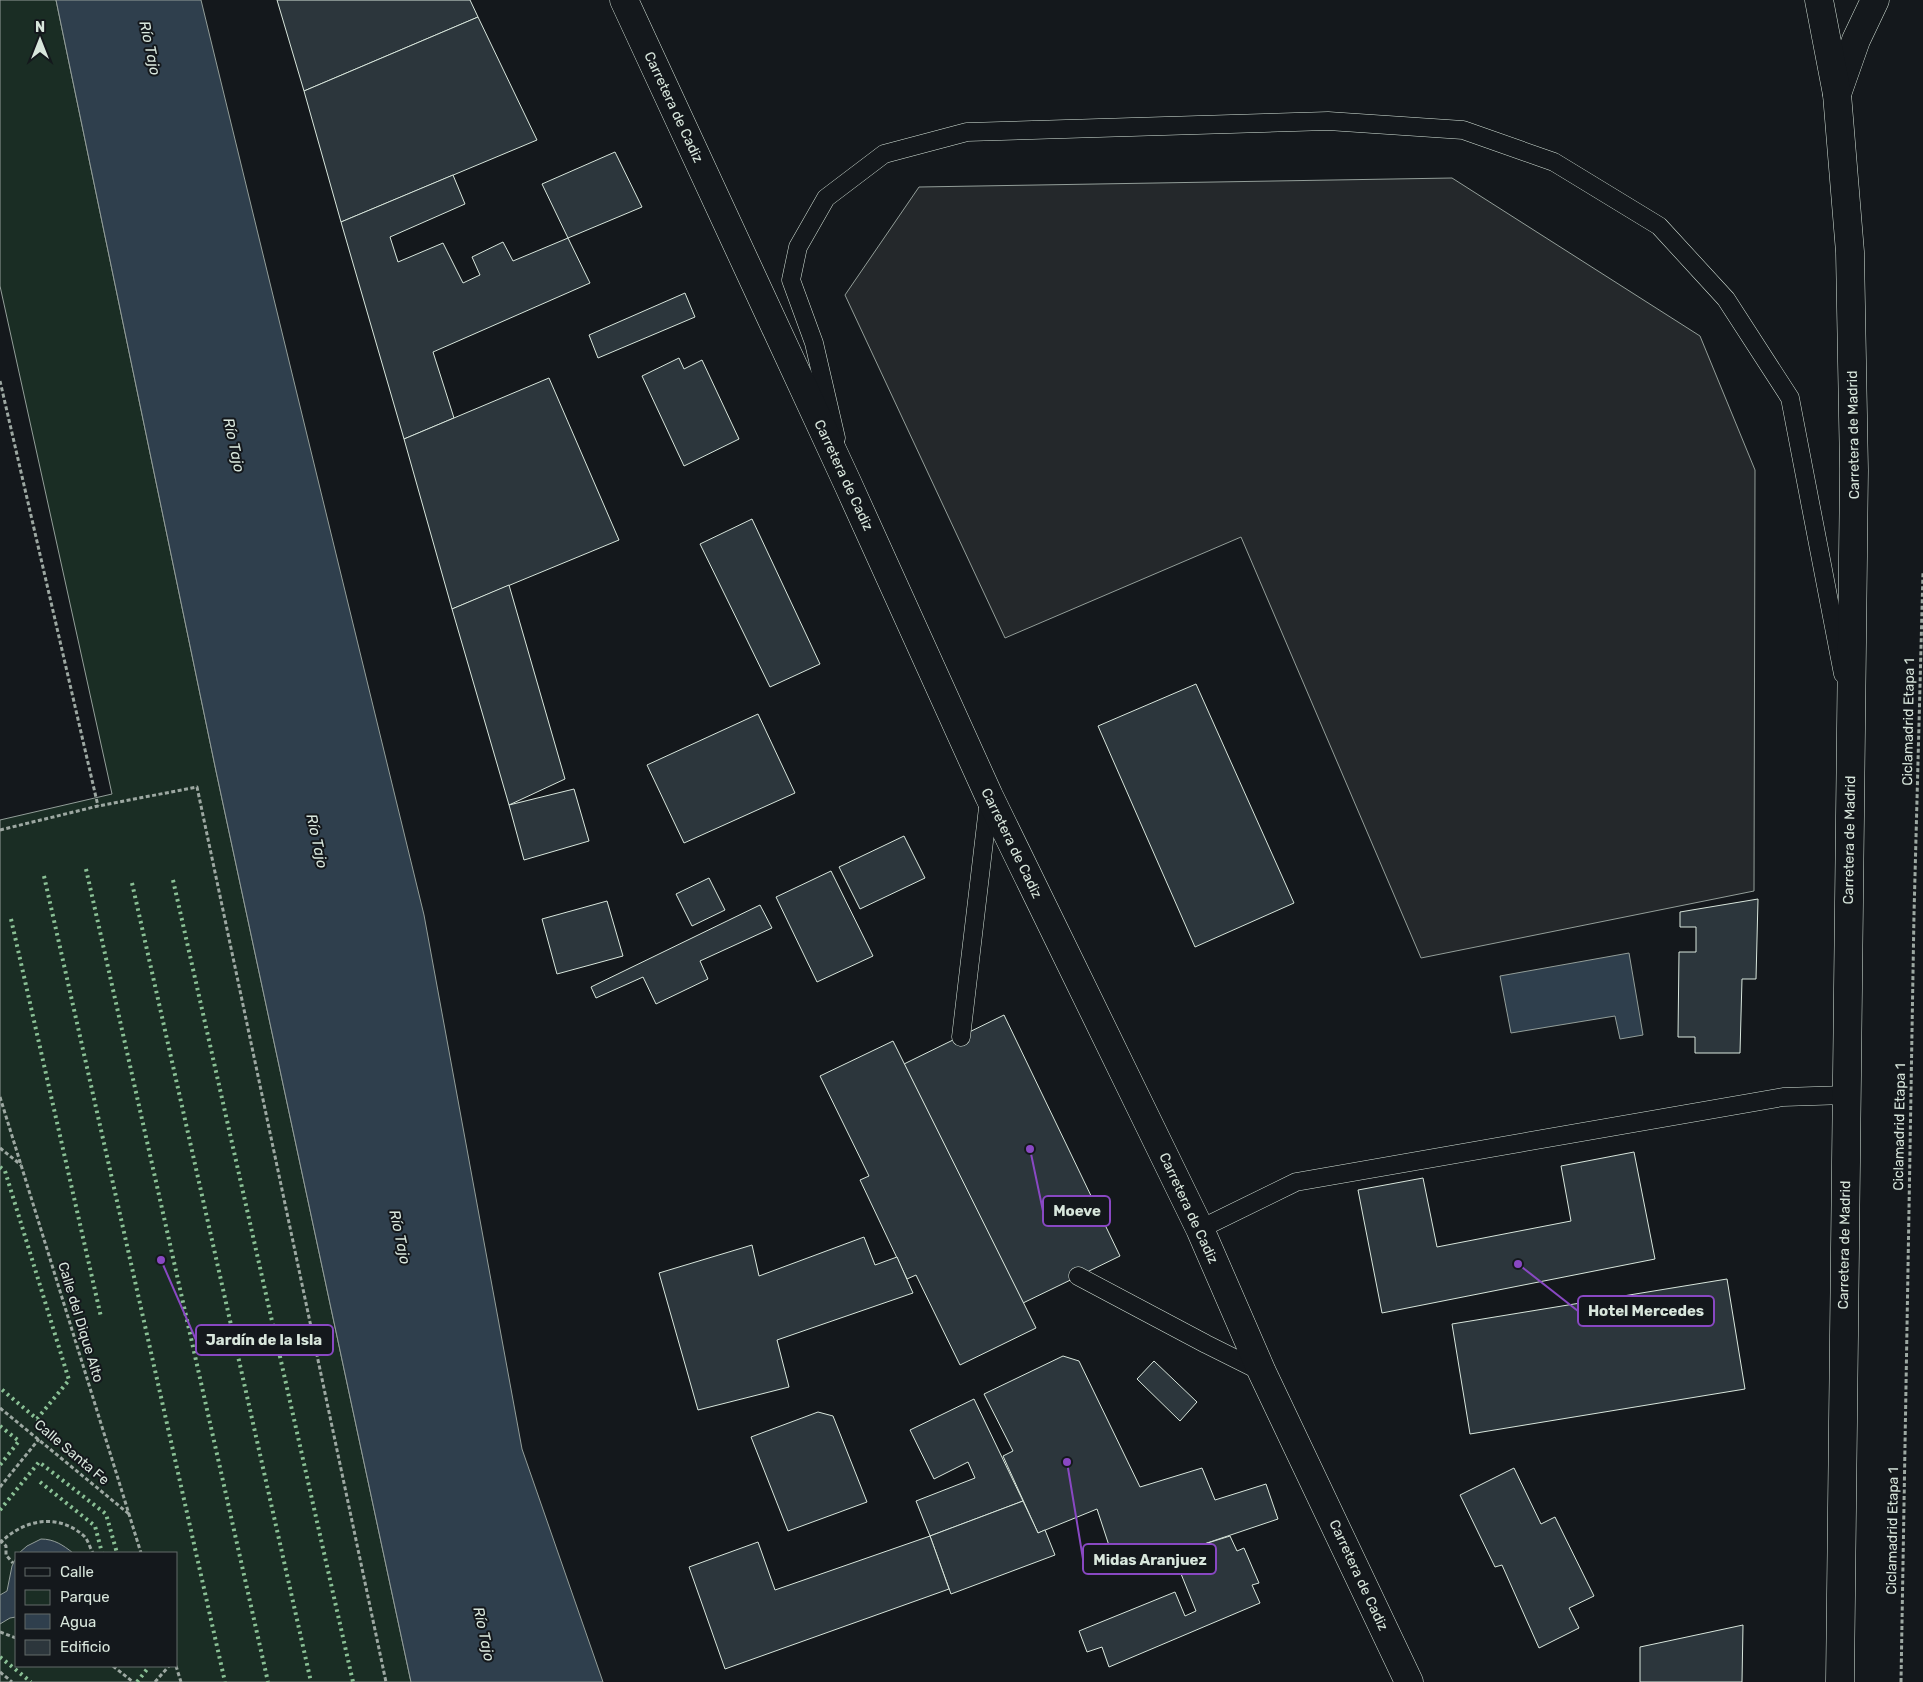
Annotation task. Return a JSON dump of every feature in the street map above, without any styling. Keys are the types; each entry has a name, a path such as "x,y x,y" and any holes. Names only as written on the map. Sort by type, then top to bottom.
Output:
{"main road":[{"name":"Carretera de Cadiz","path":"624,0 847,482 989,796 1200,1229 1262,1372 1410,1682"},
{"name":"Carretera de Madrid","path":"1819,0 1837,94 1850,262 1854,470 1840,1682"},
{"path":"1837,94 1856,40 1875,0"}],"lane":[{"path":"847,482 814,343 791,280 798,247 826,198 884,154 967,132 1328,121 1463,130 1554,162 1659,226 1726,299 1790,398 1851,716"},
{"path":"961,1037 989,796"},
{"path":"1200,1229 1296,1182 1783,1097 1846,1095"},
{"path":"1078,1276 1262,1372"}],"path":[{"path":"0,381 98,806"},
{"name":"Ciclamadrid Etapa 1","path":"1901,1682 1914,924 1923,572"},
{"path":"0,830 98,806 197,786 386,1682"},
{"name":"Calle del Dique Alto","path":"0,1097 141,1552"},
{"path":"0,1148 21,1165"},
{"name":"Calle Santa Fe","path":"0,1408 129,1514"},
{"path":"0,1487 39,1439"},
{"path":"13,1563 6,1555 6,1546 1,1542 8,1535 31,1522 52,1522 69,1527 84,1537 92,1552"},
{"path":"0,1632 15,1638"},
{"path":"114,1667 134,1682"},
{"path":"155,1682 168,1667"},
{"path":"176,1667 181,1682"},
{"path":"0,1672 12,1682"}],"green space":[{"path":"0,0 56,0 216,771 411,1682 0,1682 0,820 112,794 0,286"}],"shaded area":[{"path":"1452,178 1700,336 1755,470 1754,891 1421,958 1241,537 1005,638 845,295 919,187"}],"water":[{"name":"Río Tajo","path":"56,0 201,0 424,915 522,1449 603,1682 411,1682 216,771"},
{"path":"1629,953 1643,1035 1620,1039 1615,1016 1511,1033 1500,976"},
{"path":"41,1539 50,1540 66,1547 72,1552 20,1552"},
{"path":"15,1560 15,1617 0,1624 0,1595 7,1591"}],"building":[{"path":"277,0 470,0 478,17 304,91"},
{"path":"478,17 537,140 341,222 304,91"},
{"path":"615,152 642,207 568,238 542,184"},
{"path":"453,175 465,204 390,237 398,262 443,243 463,283 480,275 472,257 503,242 513,261 568,238 590,283 433,352 454,418 404,439 341,222"},
{"path":"685,293 695,317 598,358 589,335"},
{"path":"679,358 684,369 702,360 739,439 684,466 642,376"},
{"path":"549,378 619,540 452,609 404,439"},
{"path":"752,519 820,664 770,687 700,544"},
{"path":"509,585 565,779 509,805 452,609"},
{"path":"1196,684 1294,903 1195,947 1098,726"},
{"path":"758,714 795,793 684,843 647,765"},
{"path":"574,789 589,841 524,860 509,805"},
{"path":"904,836 925,878 860,909 839,867"},
{"path":"831,871 873,956 817,982 776,897"},
{"path":"709,878 725,910 692,926 676,894"},
{"path":"1758,899 1756,979 1742,979 1740,1053 1695,1053 1695,1037 1678,1037 1679,952 1696,952 1696,927 1680,927 1680,912"},
{"path":"607,901 623,956 557,974 542,919"},
{"path":"760,905 772,928 700,961 708,979 656,1004 643,977 596,998 591,987"},
{"path":"1004,1015 1120,1256 1023,1303 904,1064"},
{"path":"893,1041 1036,1328 960,1365 916,1275 907,1279 860,1180 869,1176 820,1076"},
{"path":"1634,1152 1655,1259 1382,1313 1358,1190 1423,1178 1437,1247 1571,1221 1561,1166"},
{"path":"864,1237 875,1265 897,1257 913,1293 777,1340 789,1387 698,1410 659,1273 752,1245 759,1276"},
{"path":"1727,1279 1745,1389 1470,1434 1452,1324"},
{"path":"1063,1356 1079,1361 1140,1487 1202,1468 1215,1500 1266,1484 1278,1519 1118,1573 1097,1509 1038,1533 1003,1456 1013,1451 984,1394"},
{"path":"1154,1361 1197,1402 1180,1421 1137,1379"},
{"path":"974,1399 1023,1501 930,1536 916,1501 975,1478 968,1462 934,1479 910,1430"},
{"path":"818,1412 833,1416 867,1502 788,1531 751,1437"},
{"path":"1514,1468 1541,1524 1555,1517 1594,1596 1569,1608 1579,1628 1539,1648 1502,1565 1495,1567 1460,1495"},
{"path":"1023,1501 1038,1533 1045,1530 1055,1555 951,1594 930,1536"},
{"path":"930,1536 949,1589 725,1669 689,1567 758,1542 775,1590"},
{"path":"1230,1536 1237,1551 1244,1548 1259,1583 1252,1585 1260,1603 1109,1667 1102,1647 1087,1652 1079,1631 1175,1592 1185,1616 1196,1611 1173,1554"},
{"path":"1743,1625 1742,1682 1640,1682 1640,1647"}],"hedge":[{"path":"86,869 268,1682"},
{"path":"44,876 225,1682"},
{"path":"173,880 353,1682"},
{"path":"132,883 311,1682"},
{"path":"11,919 101,1317"},
{"path":"0,1167 5,1171 69,1380 37,1419 0,1388"},
{"path":"0,1426 19,1441 0,1465"},
{"path":"0,1510 39,1462 106,1514 117,1552"},
{"path":"40,1482 95,1526 102,1552"},
{"path":"0,1657 31,1682"},
{"path":"137,1682 148,1667"}],"place":[{"name":"Moeve","path":"1030,1149"},
{"name":"Jardín de la Isla","path":"161,1260"},
{"name":"Hotel Mercedes","path":"1518,1264"},
{"name":"Midas Aranjuez","path":"1067,1462"}]}
